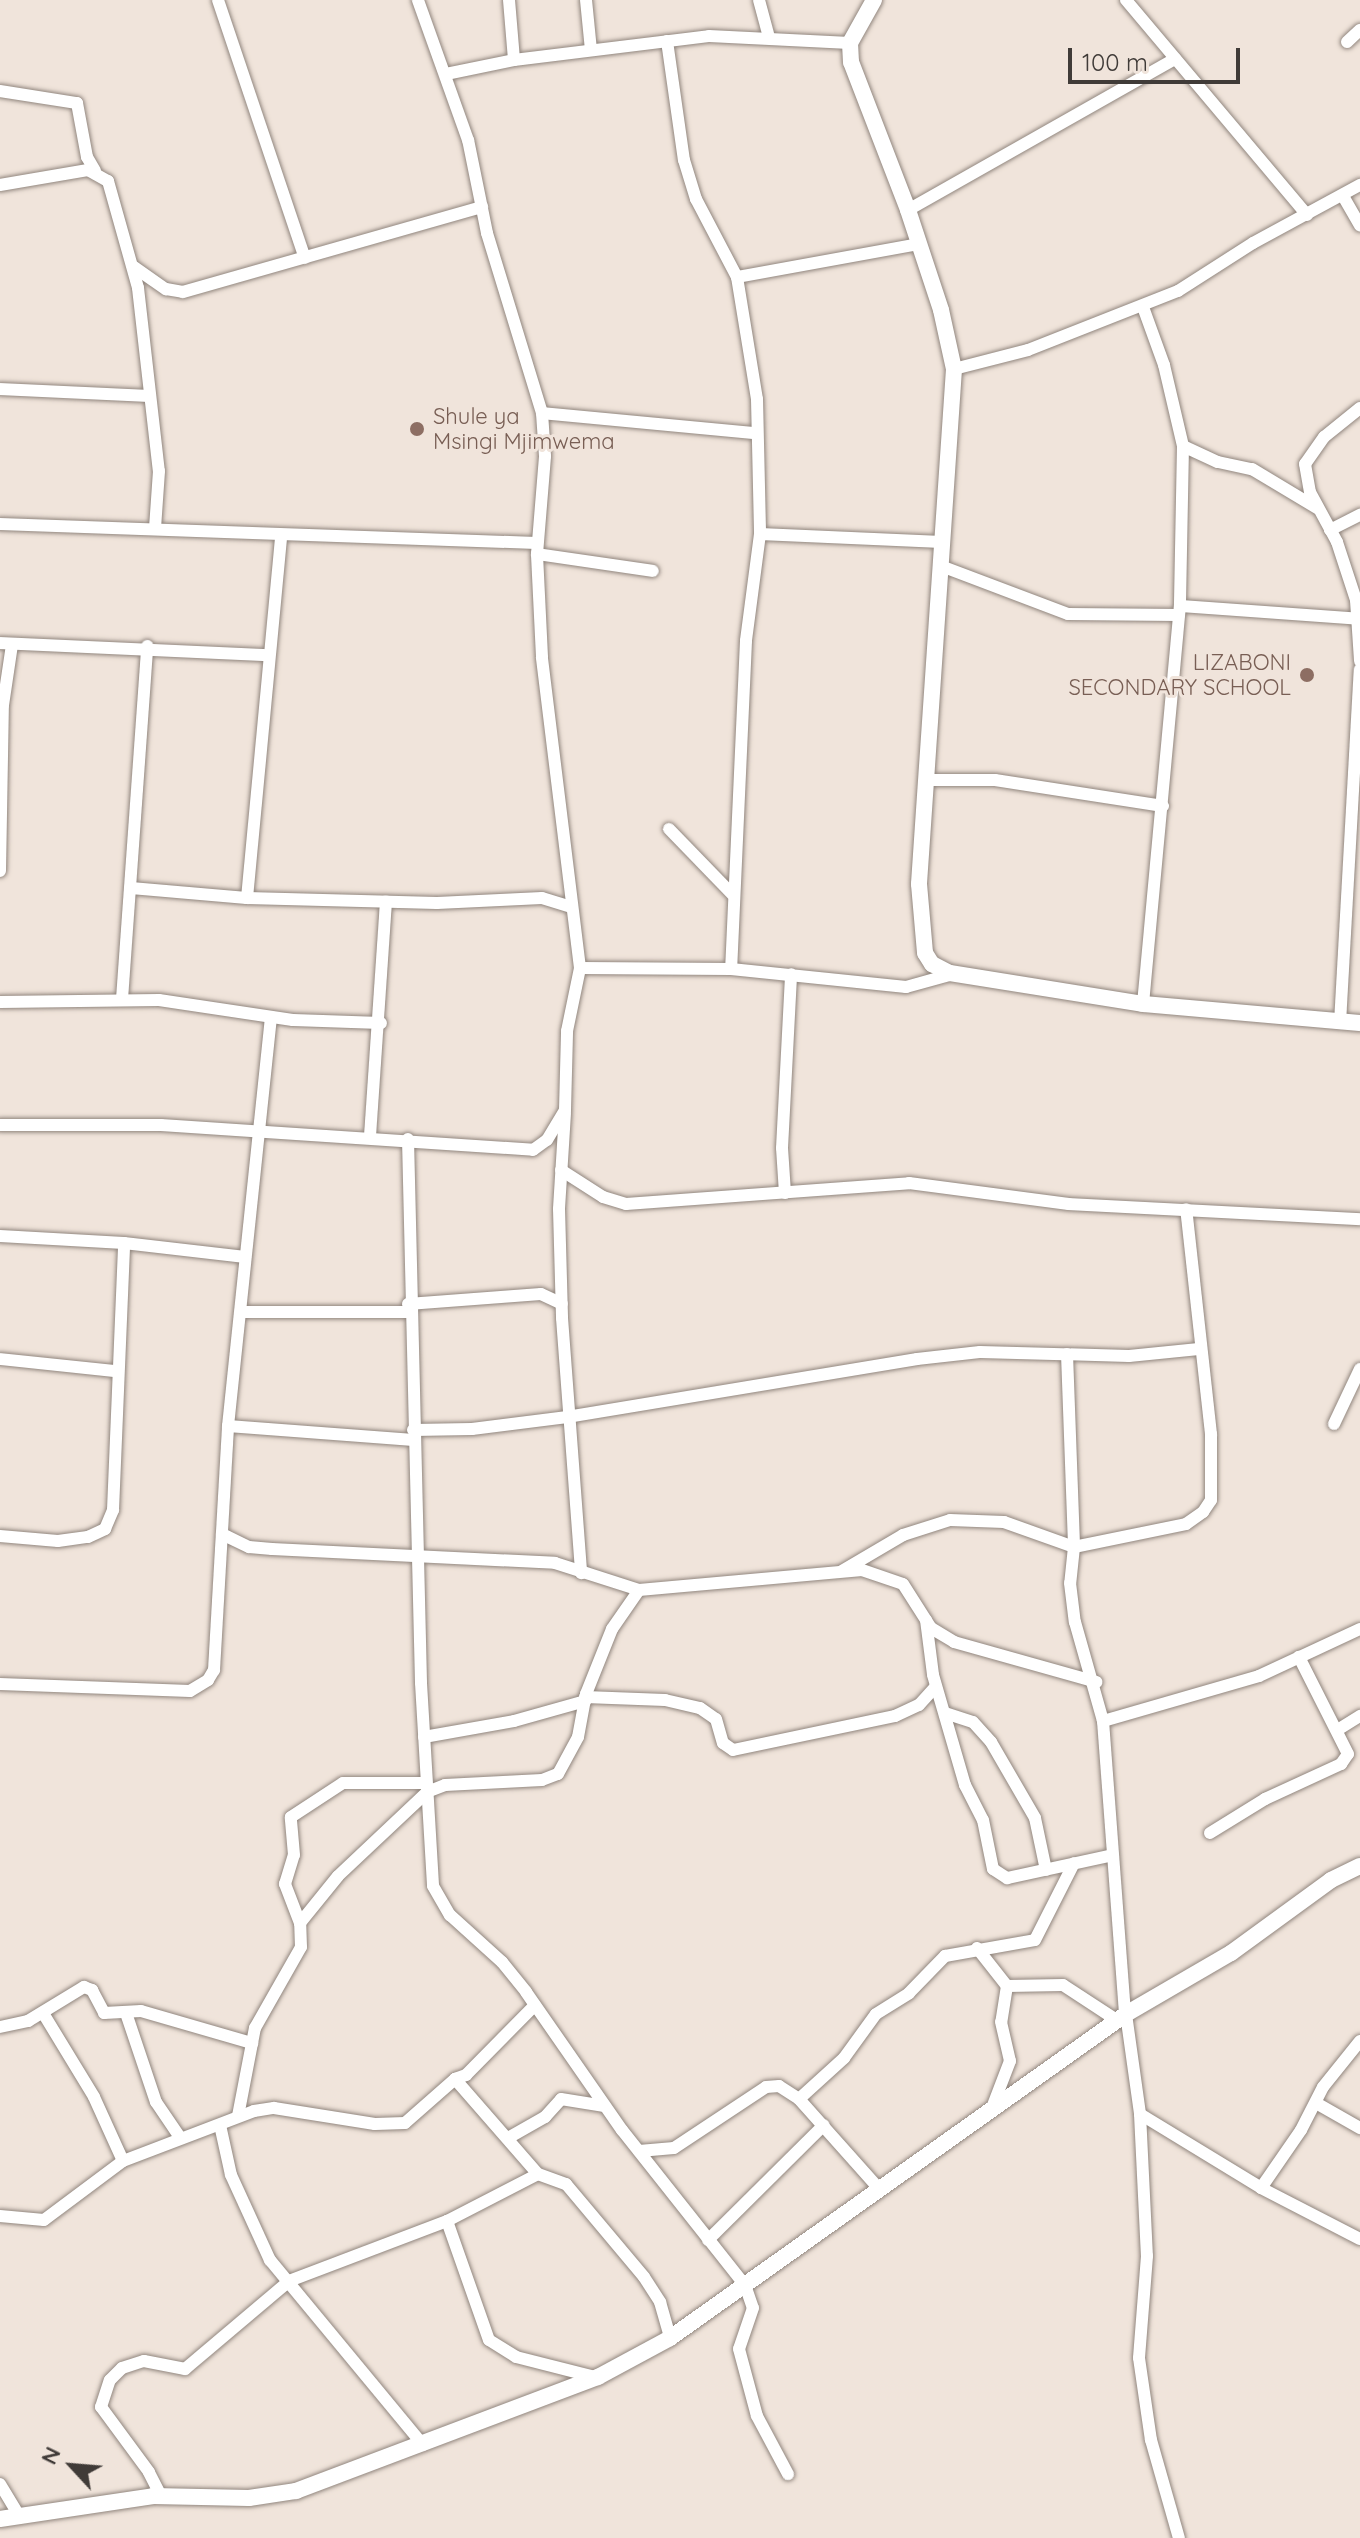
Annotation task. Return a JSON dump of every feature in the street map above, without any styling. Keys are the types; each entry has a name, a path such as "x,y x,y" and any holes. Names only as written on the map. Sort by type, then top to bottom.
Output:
{"street":[{"path":"218,0 305,258"},
{"path":"418,0 446,74 542,413 545,456 537,549 569,906 580,968 567,1031 561,1170 567,1417 581,1573"},
{"path":"509,0 514,60"},
{"path":"586,0 591,50"},
{"path":"759,0 769,37"},
{"path":"874,0 850,43 863,104 908,210 954,369 919,884 923,939 932,964 953,974 1143,1004 1360,1023"},
{"path":"1126,0 1307,215"},
{"path":"1347,42 1360,30"},
{"path":"446,74 514,60 667,41 769,37 850,43"},
{"path":"667,41 684,160 696,199 737,277 754,369 760,534 746,641 732,894 731,969"},
{"path":"908,210 1175,59"},
{"path":"0,91 77,103 87,157 115,197 134,267 159,471 155,528"},
{"path":"0,185 95,171"},
{"path":"954,369 1028,350 1143,307 1360,185"},
{"path":"1343,196 1360,225"},
{"path":"134,267 166,289 183,292 482,207"},
{"path":"737,277 919,244"},
{"path":"1143,307 1164,365 1183,446 1179,611 1143,1004"},
{"path":"0,389 149,396"},
{"path":"1360,408 1345,416 1308,454 1305,476 1351,585 1359,619 1360,661"},
{"path":"542,413 755,433"},
{"path":"1183,446 1218,462 1252,469 1317,509"},
{"path":"1330,530 1360,515"},
{"path":"0,524 155,528 537,549 653,571"},
{"path":"760,534 942,542"},
{"path":"247,898 256,846 268,655 281,537"},
{"path":"941,566 1068,614 1179,611 1359,619"},
{"path":"0,871 6,644 147,646 268,655"},
{"path":"122,999 147,646"},
{"path":"1340,1023 1360,670"},
{"path":"928,780 995,780 1163,806"},
{"path":"669,829 732,894"},
{"path":"131,888 247,898 386,902 542,898 569,906"},
{"path":"370,1136 381,1023 386,902"},
{"path":"580,968 731,969 906,987 953,974"},
{"path":"785,1193 782,1148 791,974"},
{"path":"0,1002 122,999 194,1004 271,1017 381,1023"},
{"path":"0,1684 190,1691 208,1680 216,1661 228,1426 256,1134 271,1017"},
{"path":"0,1125 161,1125 256,1134 370,1136 533,1150 547,1140 565,1110"},
{"path":"408,1139 408,1308 426,1788 433,1886 441,1902 502,1962 604,2106 745,2285 753,2308 739,2349 757,2416 788,2474"},
{"path":"561,1170 603,1197 626,1204 909,1183 1069,1204 1360,1219"},
{"path":"842,1571 903,1535 950,1520 1004,1522 1074,1547 1186,1524 1203,1512 1211,1500 1211,1434 1199,1349 1186,1209"},
{"path":"0,1236 124,1243 245,1257"},
{"path":"0,1536 58,1541 105,1529 113,1510 115,1371 124,1243"},
{"path":"241,1312 408,1308 541,1294 562,1304"},
{"path":"228,1426 413,1435 567,1417 917,1359 980,1352 1129,1356 1199,1349"},
{"path":"1067,1354 1075,1622 1096,1682 1103,1721 1123,2017 1140,2114 1147,2256 1139,2358 1151,2440 1179,2538"},
{"path":"0,1359 115,1371"},
{"path":"1334,1424 1360,1369"},
{"path":"222,1534 249,1547 417,1558 510,1557 639,1590 862,1570 903,1584 938,1634 954,1642 1096,1682"},
{"path":"238,2116 257,2022 272,2006 301,1947 300,1923 285,1884 294,1855 288,1825 294,1812 343,1783 426,1788 554,1777 578,1737 585,1699 612,1629 639,1590"},
{"path":"926,1618 936,1686 968,1792 983,1820 993,1869 1007,1878 1113,1855"},
{"path":"1103,1721 1214,1691 1360,1629"},
{"path":"1210,1833 1265,1799 1341,1764 1348,1746 1299,1657"},
{"path":"424,1737 514,1721 585,1699 665,1700 700,1708 716,1719 723,1743 733,1750 895,1716 919,1705 936,1686"},
{"path":"945,1713 973,1722 991,1742 1035,1818 1046,1870"},
{"path":"1339,1729 1360,1716"},
{"path":"300,1923 338,1876 426,1788"},
{"path":"799,2099 844,2058 876,2014 909,1993 945,1956 1035,1940 1074,1863"},
{"path":"0,2519 161,2496 249,2498 296,2491 596,2378 670,2338 1123,2017 1231,1953 1331,1880 1360,1866"},
{"path":"977,1948 1007,1986 1001,2022 1010,2061 990,2111"},
{"path":"1007,1986 1063,1985 1123,2017"},
{"path":"0,2027 43,2013 84,1987 92,1990 104,2013 146,2012 252,2043"},
{"path":"0,2216 44,2220 123,2161 179,2136 220,2125 238,2116 274,2108 397,2124 414,2118 455,2079 466,2075 535,2005"},
{"path":"43,2013 94,2097 123,2161"},
{"path":"126,2013 156,2102 179,2136"},
{"path":"1261,2188 1360,2041"},
{"path":"455,2079 538,2174 566,2184 644,2277 663,2309 670,2338"},
{"path":"639,2151 674,2148 766,2087 779,2086 799,2099 880,2190"},
{"path":"508,2138 545,2117 561,2099 604,2106"},
{"path":"1316,2103 1360,2128"},
{"path":"1140,2114 1261,2188 1360,2239"},
{"path":"220,2125 241,2202 270,2260 423,2445"},
{"path":"708,2240 824,2125"},
{"path":"161,2496 149,2472 101,2407 110,2380 132,2362 185,2369 289,2281 447,2221 538,2174"},
{"path":"447,2221 489,2340 516,2357 596,2378"},
{"path":"0,2484 20,2517"}],"place":[{"name":"Shule ya Msingi Mjimwema","path":"417,429"},
{"name":"LIZABONI SECONDARY SCHOOL","path":"1307,675"}]}
